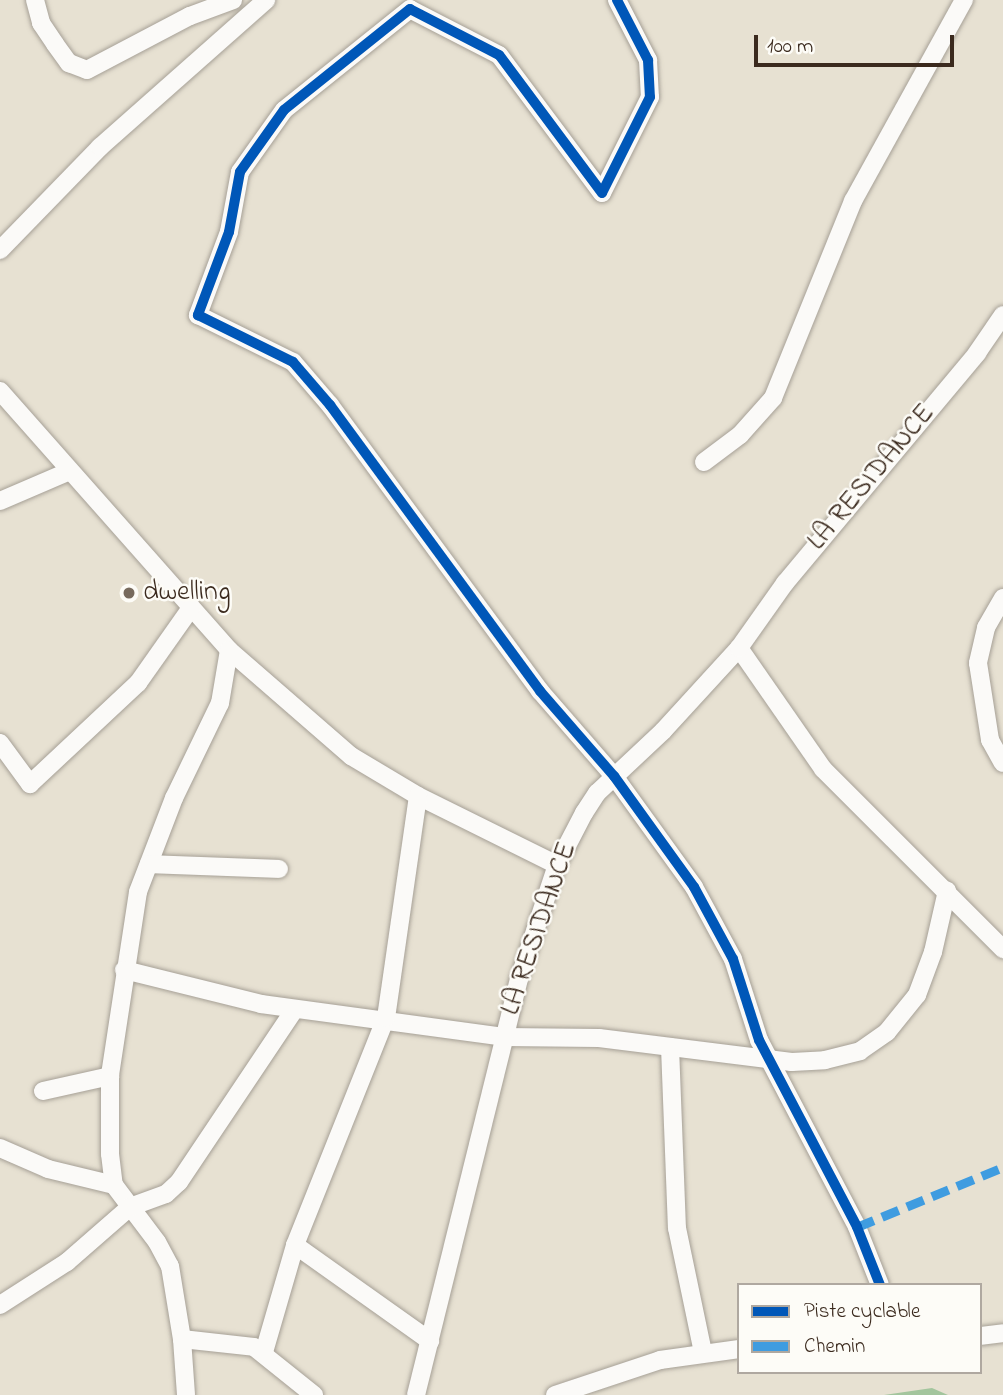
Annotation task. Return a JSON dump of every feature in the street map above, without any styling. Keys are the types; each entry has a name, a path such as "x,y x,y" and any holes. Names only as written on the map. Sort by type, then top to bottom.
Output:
{"street":[{"path":"34,0 41,23 69,63 88,70 190,16 233,0"},
{"path":"0,250 100,147 266,0"},
{"path":"617,0 648,60 650,97 602,193 499,55 410,9 284,110 240,172 229,232 198,315 293,362 330,405 540,691 614,776 722,934 759,1040 857,1227 879,1283"},
{"path":"704,461 740,435 773,398 853,201 964,0"},
{"name":"LA RESIDANCE","path":"416,1395 503,1037 557,865 584,813 614,776 663,731 739,648 785,583 977,353 1003,314"},
{"path":"0,391 229,650 351,756 418,796 557,865"},
{"path":"0,500 70,471"},
{"path":"1003,598 986,628 978,663 990,740 1003,763"},
{"path":"0,743 30,784 138,683 191,608"},
{"path":"739,648 823,769 1003,949"},
{"path":"186,1395 183,1339 170,1266 114,1185 110,1076 124,970 138,892 174,798 220,703 229,650"},
{"path":"264,1352 295,1245 386,1018 418,796"},
{"path":"149,864 279,869"},
{"path":"124,970 295,1009 386,1018 503,1037 599,1038 770,1059 825,1060 860,1051 887,1032 916,995 933,952 947,891"},
{"path":"0,1306 67,1262 130,1207 166,1194 179,1182 295,1009"},
{"path":"670,1047 677,1228 704,1352"},
{"path":"43,1091 110,1076"},
{"path":"0,1148 48,1169 114,1185"},
{"path":"295,1245 430,1342"},
{"path":"982,1336 1003,1333"},
{"path":"183,1339 243,1343 264,1352 314,1395"},
{"path":"555,1395 606,1375 704,1352 737,1349"}],"green space":[{"path":"932,1388 948,1395 884,1395"}],"marked path":[{"path":"857,1227 1003,1167"}],"cycle path":[{"path":"617,0 648,60 650,97 602,193 499,55 410,9 284,110 240,172 229,232 198,315 293,362 330,405 540,691 614,776 694,887 733,959 759,1040 857,1227 879,1283"}],"place":[{"name":"dwelling","path":"129,593"}]}
